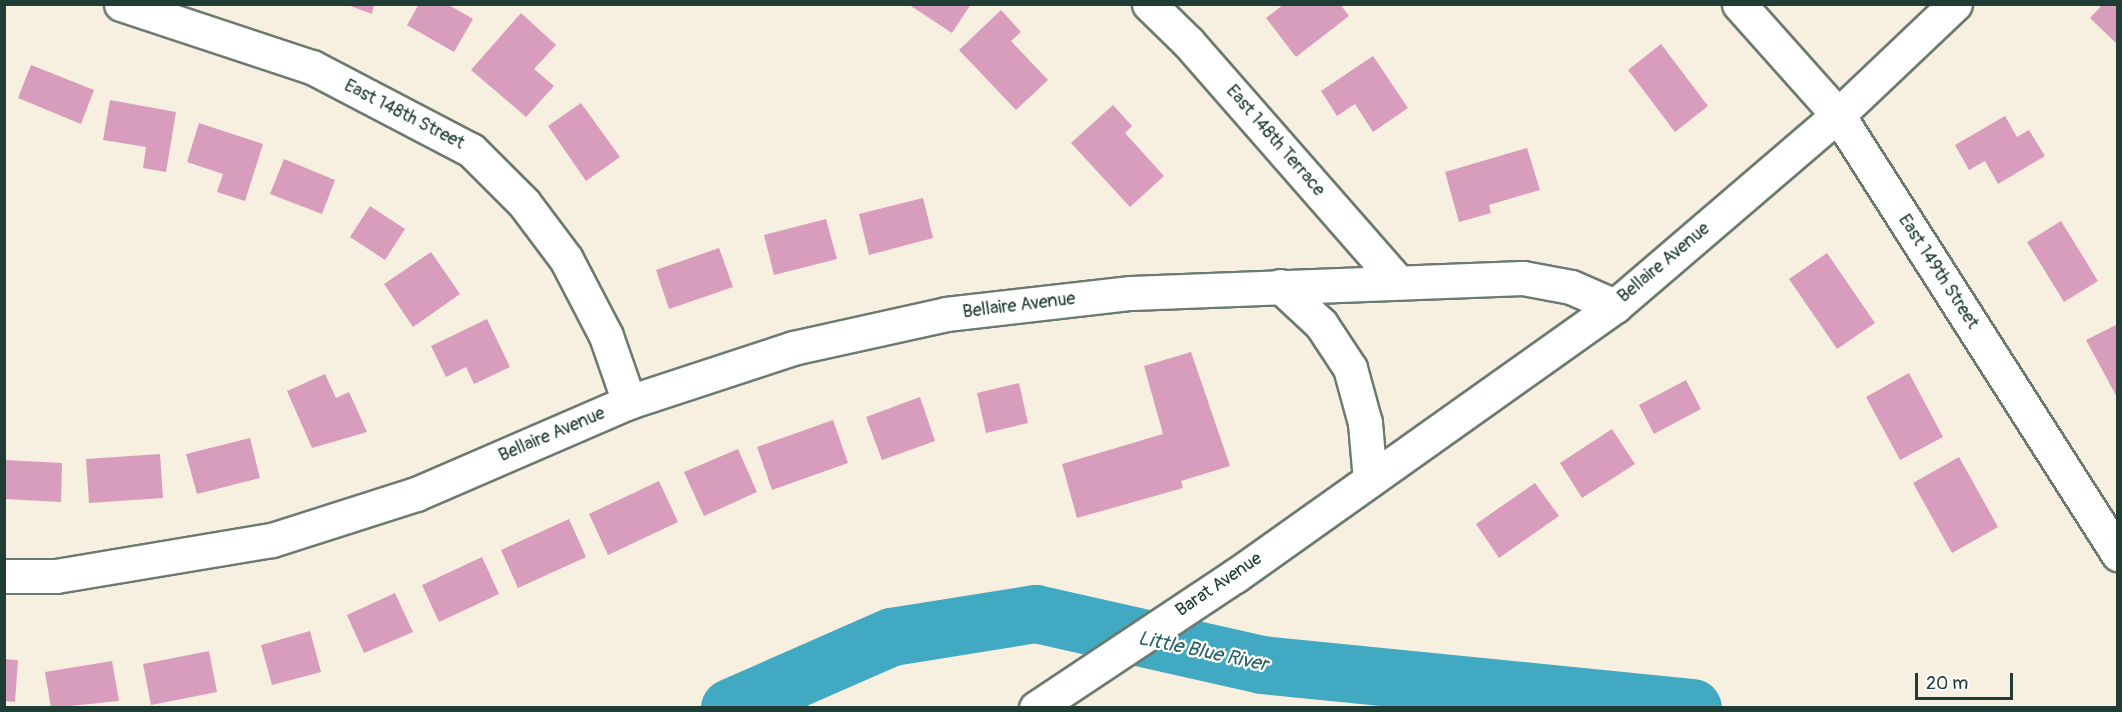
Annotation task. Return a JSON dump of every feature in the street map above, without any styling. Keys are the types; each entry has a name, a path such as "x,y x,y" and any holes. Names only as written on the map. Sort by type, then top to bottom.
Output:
{"street":[{"name":"East 148th Street","path":"121,4 312,67 471,150 524,203 566,259 606,336 629,402"},
{"name":"East 148th Terrace","path":"1149,4 1397,281"},
{"name":"East 149th Street","path":"1739,4 1838,115 2118,554"},
{"name":"Bellaire Avenue","path":"4,576 56,576 272,540 416,494 629,402 793,348 946,314 1131,292 1523,278 1570,287 1615,306 1838,115 1955,4"},
{"path":"1280,286 1321,324 1350,368 1365,423 1370,480"},
{"name":"Barat Avenue","path":"1047,700 1235,576 1615,306"}],"building":[{"path":"345,4 374,4 372,14"},
{"path":"419,4 447,4 473,19 454,52 407,25"},
{"path":"908,4 971,4 952,33"},
{"path":"1284,4 1340,4 1349,16 1296,57 1266,18"},
{"path":"2103,4 2118,4 2118,45 2090,18"},
{"path":"1001,10 1021,32 1011,41 1048,80 1016,110 959,50"},
{"path":"521,13 556,45 534,69 554,86 526,117 471,70"},
{"path":"1661,44 1708,106 1675,132 1628,70"},
{"path":"1373,56 1408,108 1373,132 1355,104 1337,116 1321,91"},
{"path":"31,65 94,90 81,124 18,98"},
{"path":"110,100 176,112 166,172 143,168 146,147 103,140"},
{"path":"581,103 620,157 586,181 548,126"},
{"path":"1113,105 1132,126 1125,133 1164,176 1130,207 1071,143"},
{"path":"2005,116 2017,137 2029,130 2045,156 1998,184 1985,161 1969,170 1955,145"},
{"path":"199,123 263,144 245,201 217,192 223,174 187,162"},
{"path":"1527,148 1540,190 1489,205 1491,213 1459,222 1445,172"},
{"path":"284,159 335,180 322,214 270,194"},
{"path":"923,198 933,238 869,255 859,214"},
{"path":"370,206 405,229 385,260 350,237"},
{"path":"826,219 837,259 774,275 764,235"},
{"path":"2061,221 2098,281 2064,302 2027,242"},
{"path":"719,248 733,287 669,309 656,270"},
{"path":"431,252 460,294 413,327 384,284"},
{"path":"1827,253 1875,323 1837,349 1789,279"},
{"path":"487,319 510,367 474,384 466,367 446,377 431,346"},
{"path":"2118,324 2118,399 2086,340"},
{"path":"1191,352 1230,466 1181,481 1183,488 1077,518 1062,464 1163,434 1144,366"},
{"path":"1909,373 1943,437 1900,460 1866,397"},
{"path":"325,374 336,398 349,392 367,432 312,448 287,391"},
{"path":"1686,380 1701,409 1654,434 1639,405"},
{"path":"1019,383 1028,423 986,433 977,393"},
{"path":"920,397 935,441 882,460 866,417"},
{"path":"833,420 848,463 772,490 757,447"},
{"path":"1612,429 1635,464 1582,498 1560,463"},
{"path":"250,438 260,478 197,494 186,454"},
{"path":"738,449 757,492 704,516 684,472"},
{"path":"160,454 163,498 89,503 86,459"},
{"path":"1959,457 1998,527 1952,553 1913,483"},
{"path":"4,460 62,463 61,502 4,499"},
{"path":"659,481 678,522 608,555 589,514"},
{"path":"1535,483 1559,516 1499,558 1476,524"},
{"path":"569,519 586,557 518,588 501,550"},
{"path":"482,557 499,594 439,622 422,585"},
{"path":"395,593 413,632 364,653 347,615"},
{"path":"310,631 321,672 272,685 261,645"},
{"path":"209,651 217,692 151,705 143,664"},
{"path":"4,659 18,660 15,702 4,701"},
{"path":"112,661 119,701 51,708 45,672"}],"waterway":[{"name":"Little Blue River","path":"730,708 892,637 1036,614 1262,665 1693,708"}]}
